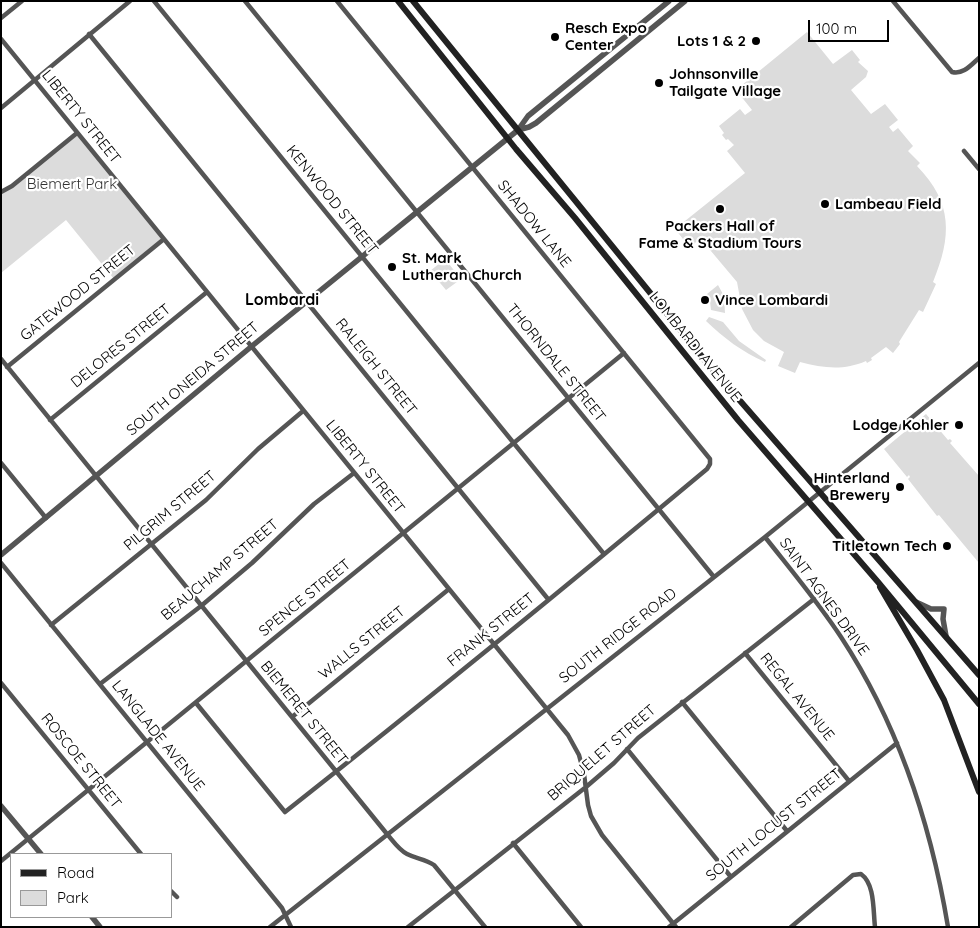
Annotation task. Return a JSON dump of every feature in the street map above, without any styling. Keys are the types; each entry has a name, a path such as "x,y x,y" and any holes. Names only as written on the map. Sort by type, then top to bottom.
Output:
{"main road":[{"name":"LOMBARDI AVENUE","path":"398,1 508,139 580,224 738,420 878,582 979,704"},
{"name":"LOMBARDI AVENUE","path":"412,1 708,364 979,675"},
{"path":"878,582 883,595 917,650 944,700 979,792"}],"street":[{"path":"1,18 22,1"},
{"path":"1,108 130,1"},
{"name":"KENWOOD STREET","path":"154,1 604,554"},
{"name":"THORNDALE STREET","path":"245,1 714,576"},
{"name":"SHADOW LANE","path":"336,1 710,459 710,464"},
{"name":"SOUTH ONEIDA STREET","path":"1,555 252,346 508,139 518,130 528,116 669,1"},
{"path":"893,1 949,70 956,74 965,70 979,58"},
{"name":"SOUTH ONEIDA STREET","path":"518,130 534,124 680,2"},
{"name":"RALEIGH STREET","path":"89,34 548,599"},
{"name":"LIBERTY STREET","path":"1,39 568,735 579,755 591,816 602,835 672,926"},
{"path":"1,192 12,186 77,132"},
{"path":"964,151 979,169"},
{"name":"GATEWOOD STREET","path":"7,367 164,239"},
{"name":"DELORES STREET","path":"50,420 207,292"},
{"name":"SPENCE STREET","path":"11,853 624,353"},
{"name":"BIEMERET STREET","path":"1,360 387,834 402,851 410,856 426,859 434,865 485,927"},
{"name":"SOUTH RIDGE ROAD","path":"270,927 546,708 765,538 979,363"},
{"name":"PILGRIM STREET","path":"50,625 206,500 258,449 303,411"},
{"path":"1,464 46,518"},
{"name":"FRANK STREET","path":"196,703 285,812 659,510 707,470 710,464"},
{"name":"BEAUCHAMP STREET","path":"100,684 201,606 252,563 314,504 354,473"},
{"name":"SAINT AGNES DRIVE","path":"765,538 814,599 841,637 884,712 914,787 929,836 941,886 948,927"},
{"name":"LANGLADE AVENUE","path":"1,564 282,908 291,927"},
{"name":"WALLS STREET","path":"292,717 449,589"},
{"name":"BRIQUELET STREET","path":"408,927 586,786 682,702 814,599"},
{"path":"916,602 931,609 944,609 942,618 946,636"},
{"name":"REGAL AVENUE","path":"745,653 848,781"},
{"name":"ROSCOE STREET","path":"1,683 140,853"},
{"path":"682,702 787,831"},
{"name":"SOUTH LOCUST STREET","path":"672,926 896,743"},
{"path":"627,749 730,877"},
{"path":"1,806 40,853"},
{"path":"514,843 581,927"},
{"path":"791,927 853,875 861,874 867,878 870,888 875,927"},
{"path":"172,892 177,897"}],"green space":[{"name":"Lambeau Field","path":"807,32 833,64 852,50 860,60 858,62 868,71 866,77 851,90 871,114 885,104 898,120 889,127 893,132 898,128 913,146 908,151 920,163 917,166 929,180 943,207 946,235 944,250 933,282 936,284 923,312 919,310 893,353 886,347 867,363 866,361 841,367 825,367 800,362 795,373 778,366 784,352 764,341 753,330 742,309 737,282 700,238 692,246 690,243 687,244 675,229 745,173 727,151 734,145 722,135 724,133 719,126 740,109 745,115 752,110 736,90"},
{"name":"Biemert Park","path":"77,133 164,239 114,279 66,220 1,273 1,192"},
{"path":"445,259 461,279 446,290 430,271"},
{"path":"718,285 724,296 725,313 711,310 707,294"},
{"path":"709,317 723,322 739,341 766,360 765,362 727,339 706,321"},
{"path":"926,414 948,440 952,441 950,443 979,476 979,563 939,515 937,516 908,479 909,475 907,477 884,449"}],"place":[{"name":"Resch Expo Center","path":"555,37"},
{"name":"Lots 1 & 2","path":"756,41"},
{"name":"Johnsonville Tailgate Village","path":"659,83"},
{"name":"Lambeau Field","path":"825,204"},
{"name":"Packers Hall of Fame & Stadium Tours","path":"720,209"},
{"name":"St. Mark Lutheran Church","path":"392,267"},
{"name":"Vince Lombardi","path":"705,300"},
{"name":"Lodge Kohler","path":"959,425"},
{"name":"Hinterland Brewery","path":"900,487"},
{"name":"Titletown Tech","path":"947,546"}],"district":[{"name":"Lombardi","path":"282,300"}]}
